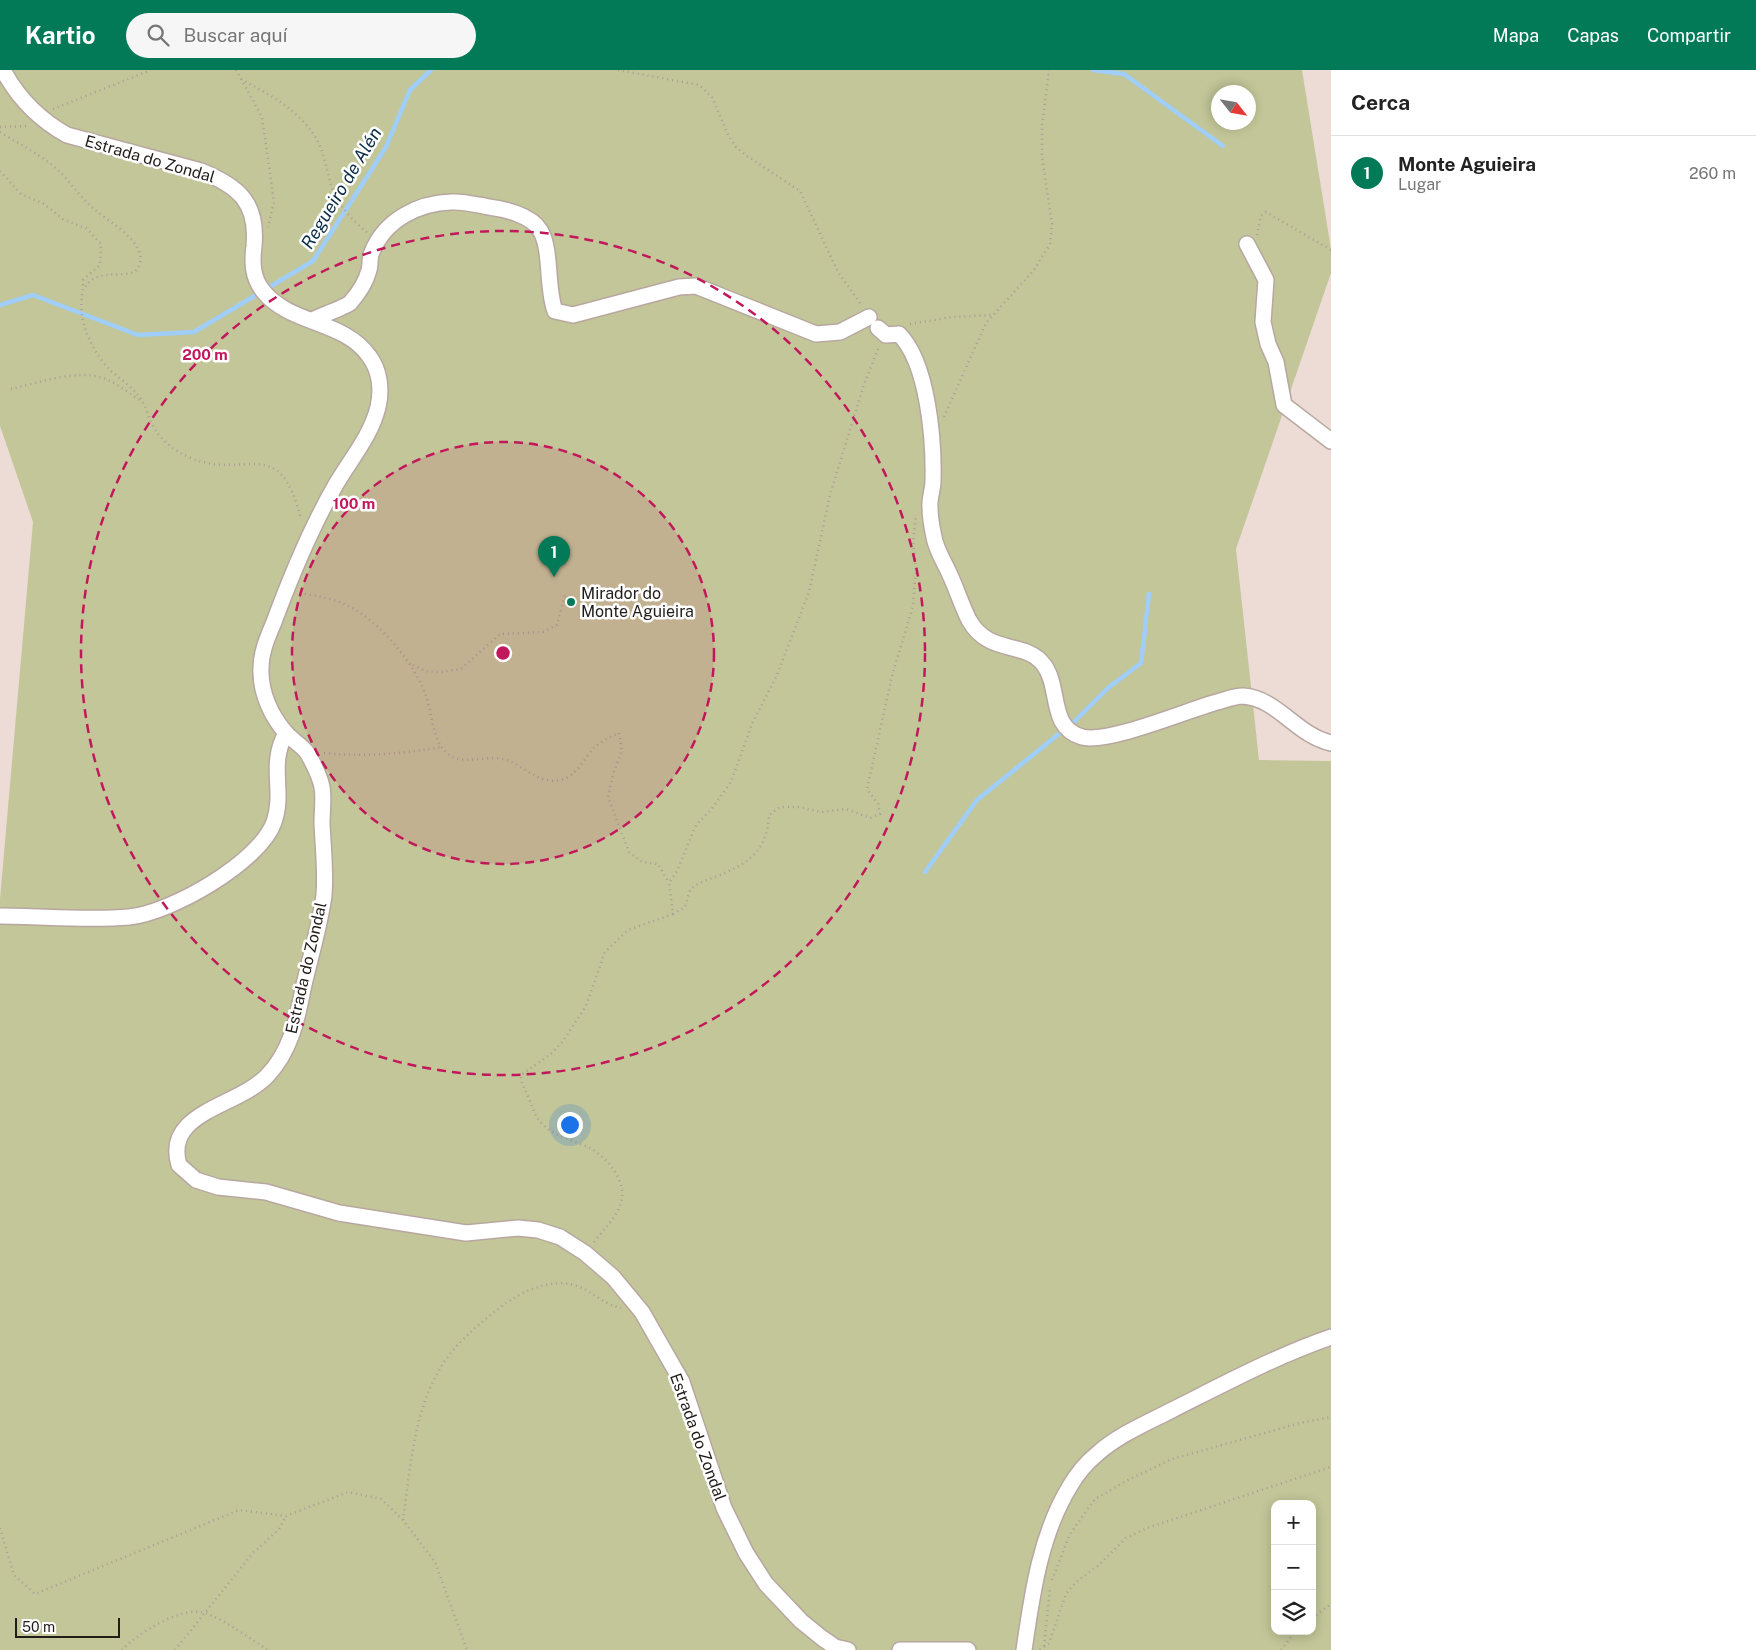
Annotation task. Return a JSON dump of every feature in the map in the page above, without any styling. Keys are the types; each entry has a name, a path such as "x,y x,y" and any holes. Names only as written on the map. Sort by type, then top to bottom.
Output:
{"street":[{"name":"Estrada do Zondal","path":"3,70 27,104 43,119 67,135 201,170 221,179 237,190 248,204 254,219 255,236 252,267 263,291 277,303 291,311 349,336 371,358 378,375 381,394 371,429 334,488 285,591 265,646 260,667 270,712 286,733 307,752 322,787 324,895 297,1020 287,1047 278,1062 253,1089 187,1123 176,1143 178,1165 196,1180 218,1186 266,1192 339,1213 466,1233 518,1228 538,1230 560,1237 585,1252 613,1277 642,1312 682,1382 724,1508 746,1553 766,1584 801,1621 835,1647 848,1650"},
{"path":"312,320 329,311 348,305 360,290 369,271 371,253 378,240 402,215 425,206 452,202 505,209 524,217 540,228 545,246 550,299 555,311 573,315 679,287 696,286 816,334 883,329 914,353 921,372 932,456 933,482 930,506 934,540 970,622 982,637 997,645 1028,652 1041,660 1049,672 1058,717 1066,728 1082,737 1114,734 1240,696 1265,703 1311,737 1331,743"},
{"path":"1250,250 1266,280 1263,322 1268,344 1276,362 1284,405 1331,441"},
{"path":"0,916 130,917 151,912 172,903 231,871 264,842 274,822 278,804 279,747 286,733"},
{"path":"1024,1650 1030,1606 1043,1550 1057,1509 1084,1467 1097,1453 1120,1437 1225,1383 1306,1346 1331,1337"},
{"path":"900,1650 968,1650"}],"path":[{"path":"0,127 43,119 151,70"},
{"path":"236,70 262,116 274,202 269,226 255,236"},
{"path":"618,70 699,85 706,91 718,108 728,135 736,147 800,191 838,272 883,329"},
{"path":"943,419 977,339 992,315 1034,270 1050,244 1052,224 1042,157 1042,133 1049,70"},
{"path":"241,79 284,103 315,135 324,155 335,194 361,228 378,240"},
{"path":"0,132 45,160 64,176 75,191 132,242 139,251 141,260 139,267 134,272 127,275 104,274 88,283 83,290"},
{"path":"0,171 21,194 44,204 64,220 86,228 101,244 100,265 83,280 82,316 93,346 102,361 135,391 144,403 152,423 164,443 192,458 208,462 233,465 261,463 287,481 296,500 306,547"},
{"path":"1250,250 1261,216 1266,212 1331,250"},
{"path":"883,329 905,327 914,322 992,315"},
{"path":"669,883 677,871 696,825 712,810 731,782 752,724 777,675 808,592 830,496 883,329"},
{"path":"11,389 67,377 89,376 111,382 144,403"},
{"path":"585,1252 616,1214 622,1202 624,1190 613,1169 603,1158 590,1148 551,1131 539,1120 522,1086 521,1075 541,1062 563,1041 586,1006 605,952 628,930 685,908 690,890 702,882 741,866 760,850 768,828 769,815 780,807 799,807 821,812 846,809 870,818 880,814 878,804 867,789 868,781 892,676 913,606 916,568 913,542 914,517 930,506"},
{"path":"285,591 324,597 347,605 366,616 412,664 422,682 434,730 442,747 458,759 493,758 508,761 546,781 566,778 594,748 618,732 622,751 614,771 608,797 628,852 642,862 658,864 669,883 673,914"},
{"path":"412,664 425,671 442,672 461,669 500,634 543,632 557,625 565,594"},
{"path":"307,752 361,756 396,754 442,747"},
{"path":"404,1520 415,1439 434,1379 450,1354 472,1330 503,1305 536,1286 552,1284 570,1284 586,1289 602,1301 617,1308 642,1312"},
{"path":"1044,1646 1050,1583 1070,1534 1095,1499 1128,1480 1172,1459 1300,1423 1331,1417"},
{"path":"1040,1650 1051,1636 1066,1594 1076,1582 1100,1564 1126,1538 1147,1528 1331,1467"},
{"path":"0,1528 14,1575 35,1594 238,1510 286,1516 348,1492 381,1499 404,1520 435,1562 467,1650"},
{"path":"175,1650 252,1554 279,1529 286,1516"},
{"path":"1316,1615 1331,1604"},
{"path":"122,1650 148,1630 181,1613 206,1613 268,1650"},
{"path":"1282,1650 1293,1635"}],"green space":[{"path":"0,70 1302,70 1331,249 1331,273 1236,549 1259,760 1331,761 1331,1650 0,1650 0,899 33,522 0,426"}],"waterway":[{"name":"Regueiro de Alén","path":"0,305 33,295 138,335 194,332 313,261 386,147 410,90 431,70"},
{"name":"Regueiro de Alén","path":"1093,70 1124,74 1223,146"},
{"path":"925,872 977,800 1075,721 1108,688 1141,663 1149,594"}],"place":[{"name":"Monte Aguieira","path":"554,577"},
{"name":"Mirador do Monte Aguieira","path":"571,602"}]}
